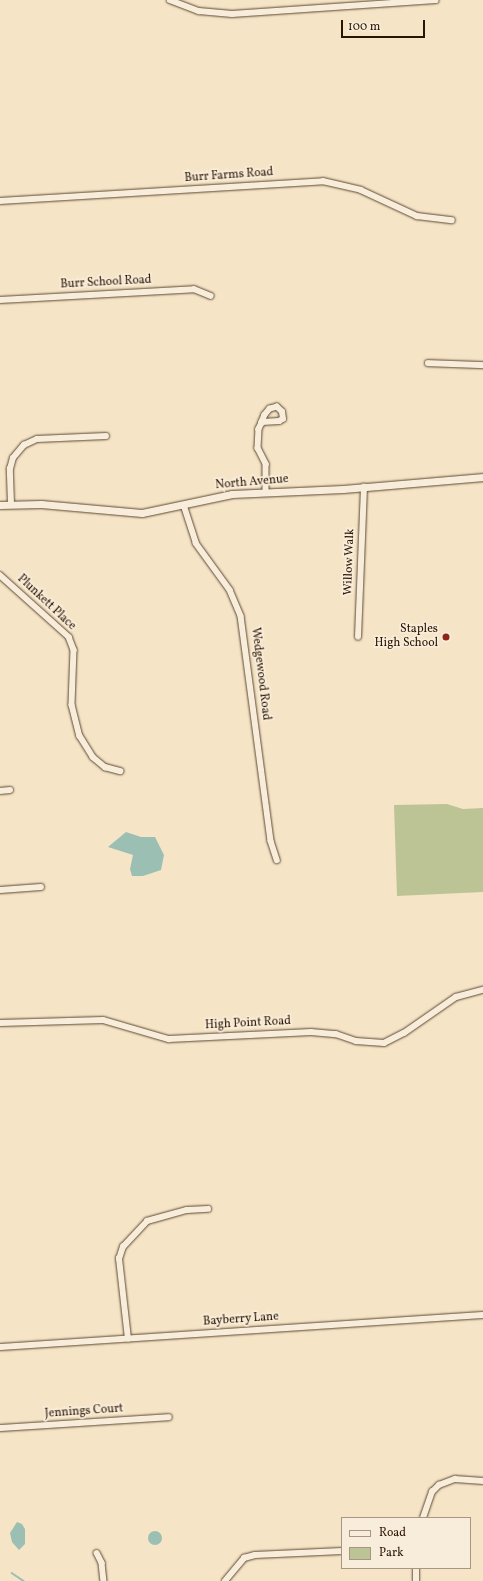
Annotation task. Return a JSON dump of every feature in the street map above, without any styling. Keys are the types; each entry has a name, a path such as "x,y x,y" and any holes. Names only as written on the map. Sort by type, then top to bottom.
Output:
{"street":[{"path":"170,0 198,11 226,14 436,0"},
{"path":"317,0 317,7"},
{"name":"Burr Farms Road","path":"0,201 323,181 361,190 417,216 452,220"},
{"name":"Burr School Road","path":"0,300 194,289 211,296"},
{"path":"428,362 483,365"},
{"path":"262,422 258,448 266,464 266,492"},
{"path":"12,504 10,469 13,458 24,445 37,439 106,436"},
{"name":"North Avenue","path":"0,505 60,505 142,514 227,495 364,487 483,477"},
{"name":"Willow Walk","path":"358,637 364,487"},
{"name":"Wedgewood Road","path":"184,505 196,543 230,590 240,616 267,808 277,860"},
{"name":"Plunkett Place","path":"0,575 69,637 74,650 72,705 80,736 93,757 105,768 120,771"},
{"path":"0,791 10,790"},
{"path":"0,890 41,887"},
{"name":"High Point Road","path":"0,1023 103,1020 169,1039 311,1032 336,1034 356,1041 384,1043 404,1034 451,1000 483,990"},
{"path":"128,1339 119,1259 123,1246 147,1220 187,1210 208,1209"},
{"name":"Bayberry Lane","path":"0,1347 483,1315"},
{"name":"Jennings Court","path":"0,1428 169,1417"},
{"path":"423,1517 432,1492 439,1485 455,1479 483,1481"},
{"path":"225,1581 244,1558 254,1555 341,1551"},
{"path":"97,1553 102,1563 104,1581"},
{"path":"416,1569 416,1581"}],"green space":[{"path":"447,804 463,809 483,808 483,892 397,896 394,805"}],"water":[{"path":"126,832 141,837 155,837 164,855 161,870 143,876 132,876 130,869 133,855 108,847"},
{"path":"17,1522 22,1524 25,1529 25,1544 19,1550 12,1542 10,1533"},
{"path":"152,1531 158,1531 162,1535 162,1541 158,1545 152,1545 148,1541 148,1535"}],"waterway":[{"path":"12,1573 24,1581"}],"place":[{"name":"Staples High School","path":"446,637"}]}
